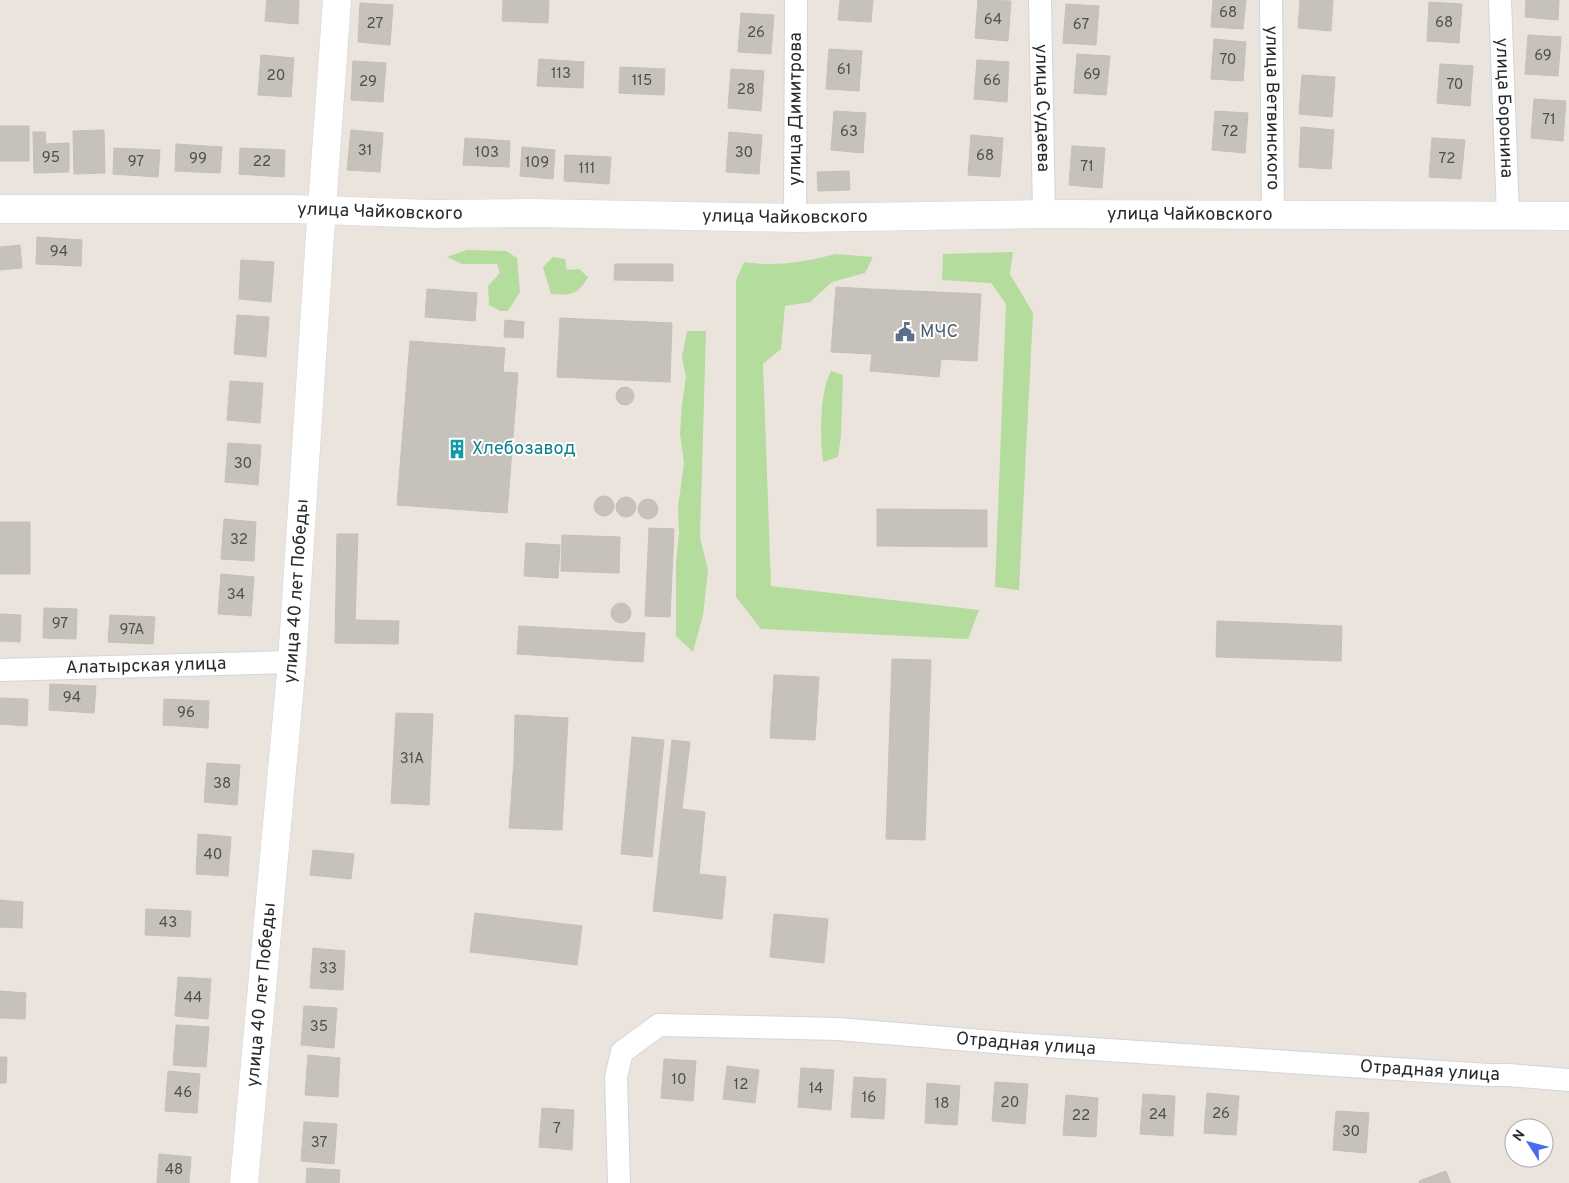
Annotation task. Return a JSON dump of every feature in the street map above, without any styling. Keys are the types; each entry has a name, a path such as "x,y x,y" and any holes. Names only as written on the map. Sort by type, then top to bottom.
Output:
{"street":[{"name":"улица 40 лет Победы","path":"244,1183 292,662 337,0"},
{"name":"улица Димитрова","path":"795,218 796,0"},
{"name":"улица Судаева","path":"1040,0 1044,214"},
{"name":"улица Ветвинского","path":"1272,0 1273,215"},
{"name":"улица Боронина","path":"1500,0 1508,215"},
{"name":"улица Чайковского","path":"0,209 322,210 432,214 795,218 1044,214 1569,216"},
{"name":"Алатырская улица","path":"0,670 292,662"},
{"name":"Отрадная улица","path":"619,1183 616,1077 622,1052 659,1026 838,1029 1031,1045 1488,1075 1508,1074 1569,1080"}],"green space":[{"path":"467,250 506,251 517,258 520,292 508,311 500,311 489,305 488,286 500,273 497,264 462,264 447,257"},
{"path":"1013,252 1010,274 1033,313 1019,590 995,587 1006,304 991,283 942,280 943,254"},
{"path":"836,254 873,257 865,273 832,282 810,302 785,306 781,349 763,364 771,586 979,610 968,639 761,629 736,597 736,280 744,262 790,263"},
{"path":"553,257 565,259 567,270 579,269 588,277 577,291 569,294 551,294 543,267"},
{"path":"687,331 706,331 700,538 708,570 703,615 693,652 676,636 678,507 684,463 680,434 686,377 682,357"},
{"path":"831,371 843,375 841,436 838,457 823,462 821,440 822,403"}],"building":[{"path":"267,0 299,0 298,24 265,21"},
{"path":"503,0 549,0 548,23 502,21"},
{"path":"840,0 873,0 871,22 838,20"},
{"path":"978,0 1011,1 1008,41 975,38"},
{"path":"1213,0 1246,0 1243,29 1211,27"},
{"path":"1300,0 1333,0 1331,31 1298,28"},
{"path":"1526,0 1559,0 1558,20 1525,17"},
{"path":"1429,2 1462,4 1459,43 1427,41"},
{"path":"360,3 393,5 390,45 358,42"},
{"path":"1066,4 1099,6 1096,45 1063,43"},
{"path":"741,13 774,15 771,54 738,52"},
{"path":"1528,35 1561,37 1558,76 1525,74"},
{"path":"1214,39 1246,42 1243,81 1211,79"},
{"path":"829,49 862,51 859,91 826,89"},
{"path":"1077,54 1110,56 1106,95 1074,93"},
{"path":"261,55 294,58 291,97 258,95"},
{"path":"539,59 584,62 583,88 537,86"},
{"path":"977,60 1009,62 1007,102 974,99"},
{"path":"353,61 386,63 383,102 351,100"},
{"path":"1440,64 1473,66 1470,106 1437,103"},
{"path":"620,67 665,69 664,95 619,93"},
{"path":"731,69 764,71 761,111 728,108"},
{"path":"1302,75 1335,77 1332,117 1299,114"},
{"path":"1534,99 1566,101 1563,141 1531,138"},
{"path":"834,111 866,113 863,153 831,150"},
{"path":"1215,111 1248,113 1245,153 1212,150"},
{"path":"0,126 29,126 29,161 0,161"},
{"path":"1301,127 1334,130 1331,169 1299,167"},
{"path":"104,130 105,173 74,174 73,131"},
{"path":"351,130 383,133 380,172 347,170"},
{"path":"33,132 45,132 46,144 69,143 69,172 34,173"},
{"path":"729,132 762,135 759,174 726,172"},
{"path":"971,135 1003,138 1000,177 968,175"},
{"path":"465,138 510,141 509,167 463,165"},
{"path":"1432,138 1465,140 1461,179 1429,177"},
{"path":"176,144 222,147 220,173 175,171"},
{"path":"1072,146 1105,148 1102,188 1069,185"},
{"path":"522,147 555,150 553,179 520,176"},
{"path":"114,148 160,150 158,177 113,174"},
{"path":"240,148 285,150 284,177 239,174"},
{"path":"565,155 611,157 609,184 564,181"},
{"path":"849,171 850,190 818,191 817,172"},
{"path":"37,237 82,240 81,266 36,264"},
{"path":"20,245 22,268 0,270 0,247"},
{"path":"241,260 274,262 271,302 239,299"},
{"path":"615,264 673,264 673,281 614,280"},
{"name":"МЧС","path":"836,287 871,289 870,307 935,312 936,292 981,294 977,361 941,359 939,377 870,371 872,354 831,352"},
{"path":"427,289 477,293 475,321 425,317"},
{"path":"871,289 936,292 935,312 870,307"},
{"path":"237,315 269,317 266,357 234,354"},
{"path":"560,318 672,323 670,382 557,377"},
{"path":"505,320 524,322 523,338 504,337"},
{"name":"Хлебозавод","path":"410,341 505,348 503,372 518,373 507,513 397,505"},
{"path":"230,381 263,383 260,423 227,420"},
{"path":"625,387 631,390 634,396 631,402 625,405 619,402 616,396 619,390"},
{"path":"228,443 261,445 258,485 225,482"},
{"path":"604,496 611,499 614,506 611,513 604,516 597,513 594,506 597,499"},
{"path":"626,497 633,500 636,507 633,514 626,517 619,514 616,507 619,500"},
{"path":"648,499 655,502 658,509 655,516 648,519 641,516 638,509 641,502"},
{"path":"877,509 987,510 987,547 877,546"},
{"path":"224,519 256,522 254,561 221,559"},
{"path":"0,522 30,522 30,574 0,574"},
{"path":"649,528 674,529 670,617 645,616"},
{"path":"337,534 358,534 355,620 399,621 398,644 335,643"},
{"path":"562,535 620,537 619,573 561,571"},
{"path":"526,543 560,545 558,578 524,576"},
{"path":"221,574 254,577 251,616 218,614"},
{"path":"621,603 628,606 631,613 628,620 621,623 614,620 611,613 614,606"},
{"path":"44,608 77,609 76,639 43,638"},
{"path":"0,614 21,615 20,642 0,641"},
{"path":"110,615 155,617 153,644 108,642"},
{"path":"1217,621 1342,626 1341,661 1216,657"},
{"path":"519,626 645,633 643,662 517,654"},
{"path":"892,659 931,660 925,840 886,839"},
{"path":"774,675 819,677 815,740 770,738"},
{"path":"50,684 96,686 94,713 49,710"},
{"path":"0,698 28,699 27,726 0,724"},
{"path":"164,699 209,701 208,728 163,725"},
{"path":"396,713 433,714 429,805 391,803"},
{"path":"515,715 568,718 562,830 509,828"},
{"path":"632,737 664,740 652,857 621,854"},
{"path":"672,740 690,742 682,809 705,812 699,874 726,877 722,919 653,911"},
{"path":"207,763 240,765 237,805 204,802"},
{"path":"198,834 231,837 228,876 196,874"},
{"path":"313,850 354,854 351,879 310,875"},
{"path":"0,900 23,902 22,928 0,927"},
{"path":"146,909 191,911 190,937 145,935"},
{"path":"475,913 582,926 577,965 470,952"},
{"path":"774,914 828,919 824,963 770,957"},
{"path":"313,948 345,951 343,990 310,988"},
{"path":"178,977 211,979 208,1019 175,1016"},
{"path":"0,991 26,993 25,1019 0,1018"},
{"path":"304,1006 337,1008 334,1048 301,1045"},
{"path":"176,1025 209,1027 206,1067 173,1065"},
{"path":"308,1055 340,1058 338,1097 305,1095"},
{"path":"0,1057 7,1057 6,1083 0,1083"},
{"path":"664,1059 696,1061 693,1101 661,1098"},
{"path":"727,1066 759,1070 755,1103 723,1099"},
{"path":"801,1068 834,1070 831,1110 798,1107"},
{"path":"168,1071 200,1074 197,1113 165,1111"},
{"path":"854,1077 886,1079 884,1119 851,1117"},
{"path":"995,1082 1028,1084 1025,1124 992,1121"},
{"path":"927,1083 960,1086 957,1125 925,1123"},
{"path":"1207,1093 1239,1096 1236,1135 1204,1133"},
{"path":"1143,1094 1175,1096 1173,1136 1140,1134"},
{"path":"1066,1095 1098,1098 1096,1137 1063,1135"},
{"path":"542,1108 574,1110 572,1150 539,1147"},
{"path":"1336,1111 1369,1113 1366,1153 1333,1150"},
{"path":"304,1122 337,1124 334,1164 301,1161"},
{"path":"159,1154 191,1157 189,1183 157,1183"},
{"path":"307,1168 340,1170 339,1183 306,1183"},
{"path":"1446,1171 1451,1183 1420,1183 1419,1181"}],"place":[{"name":"МЧС","path":"905,332"},
{"name":"Хлебозавод","path":"457,449"}]}
